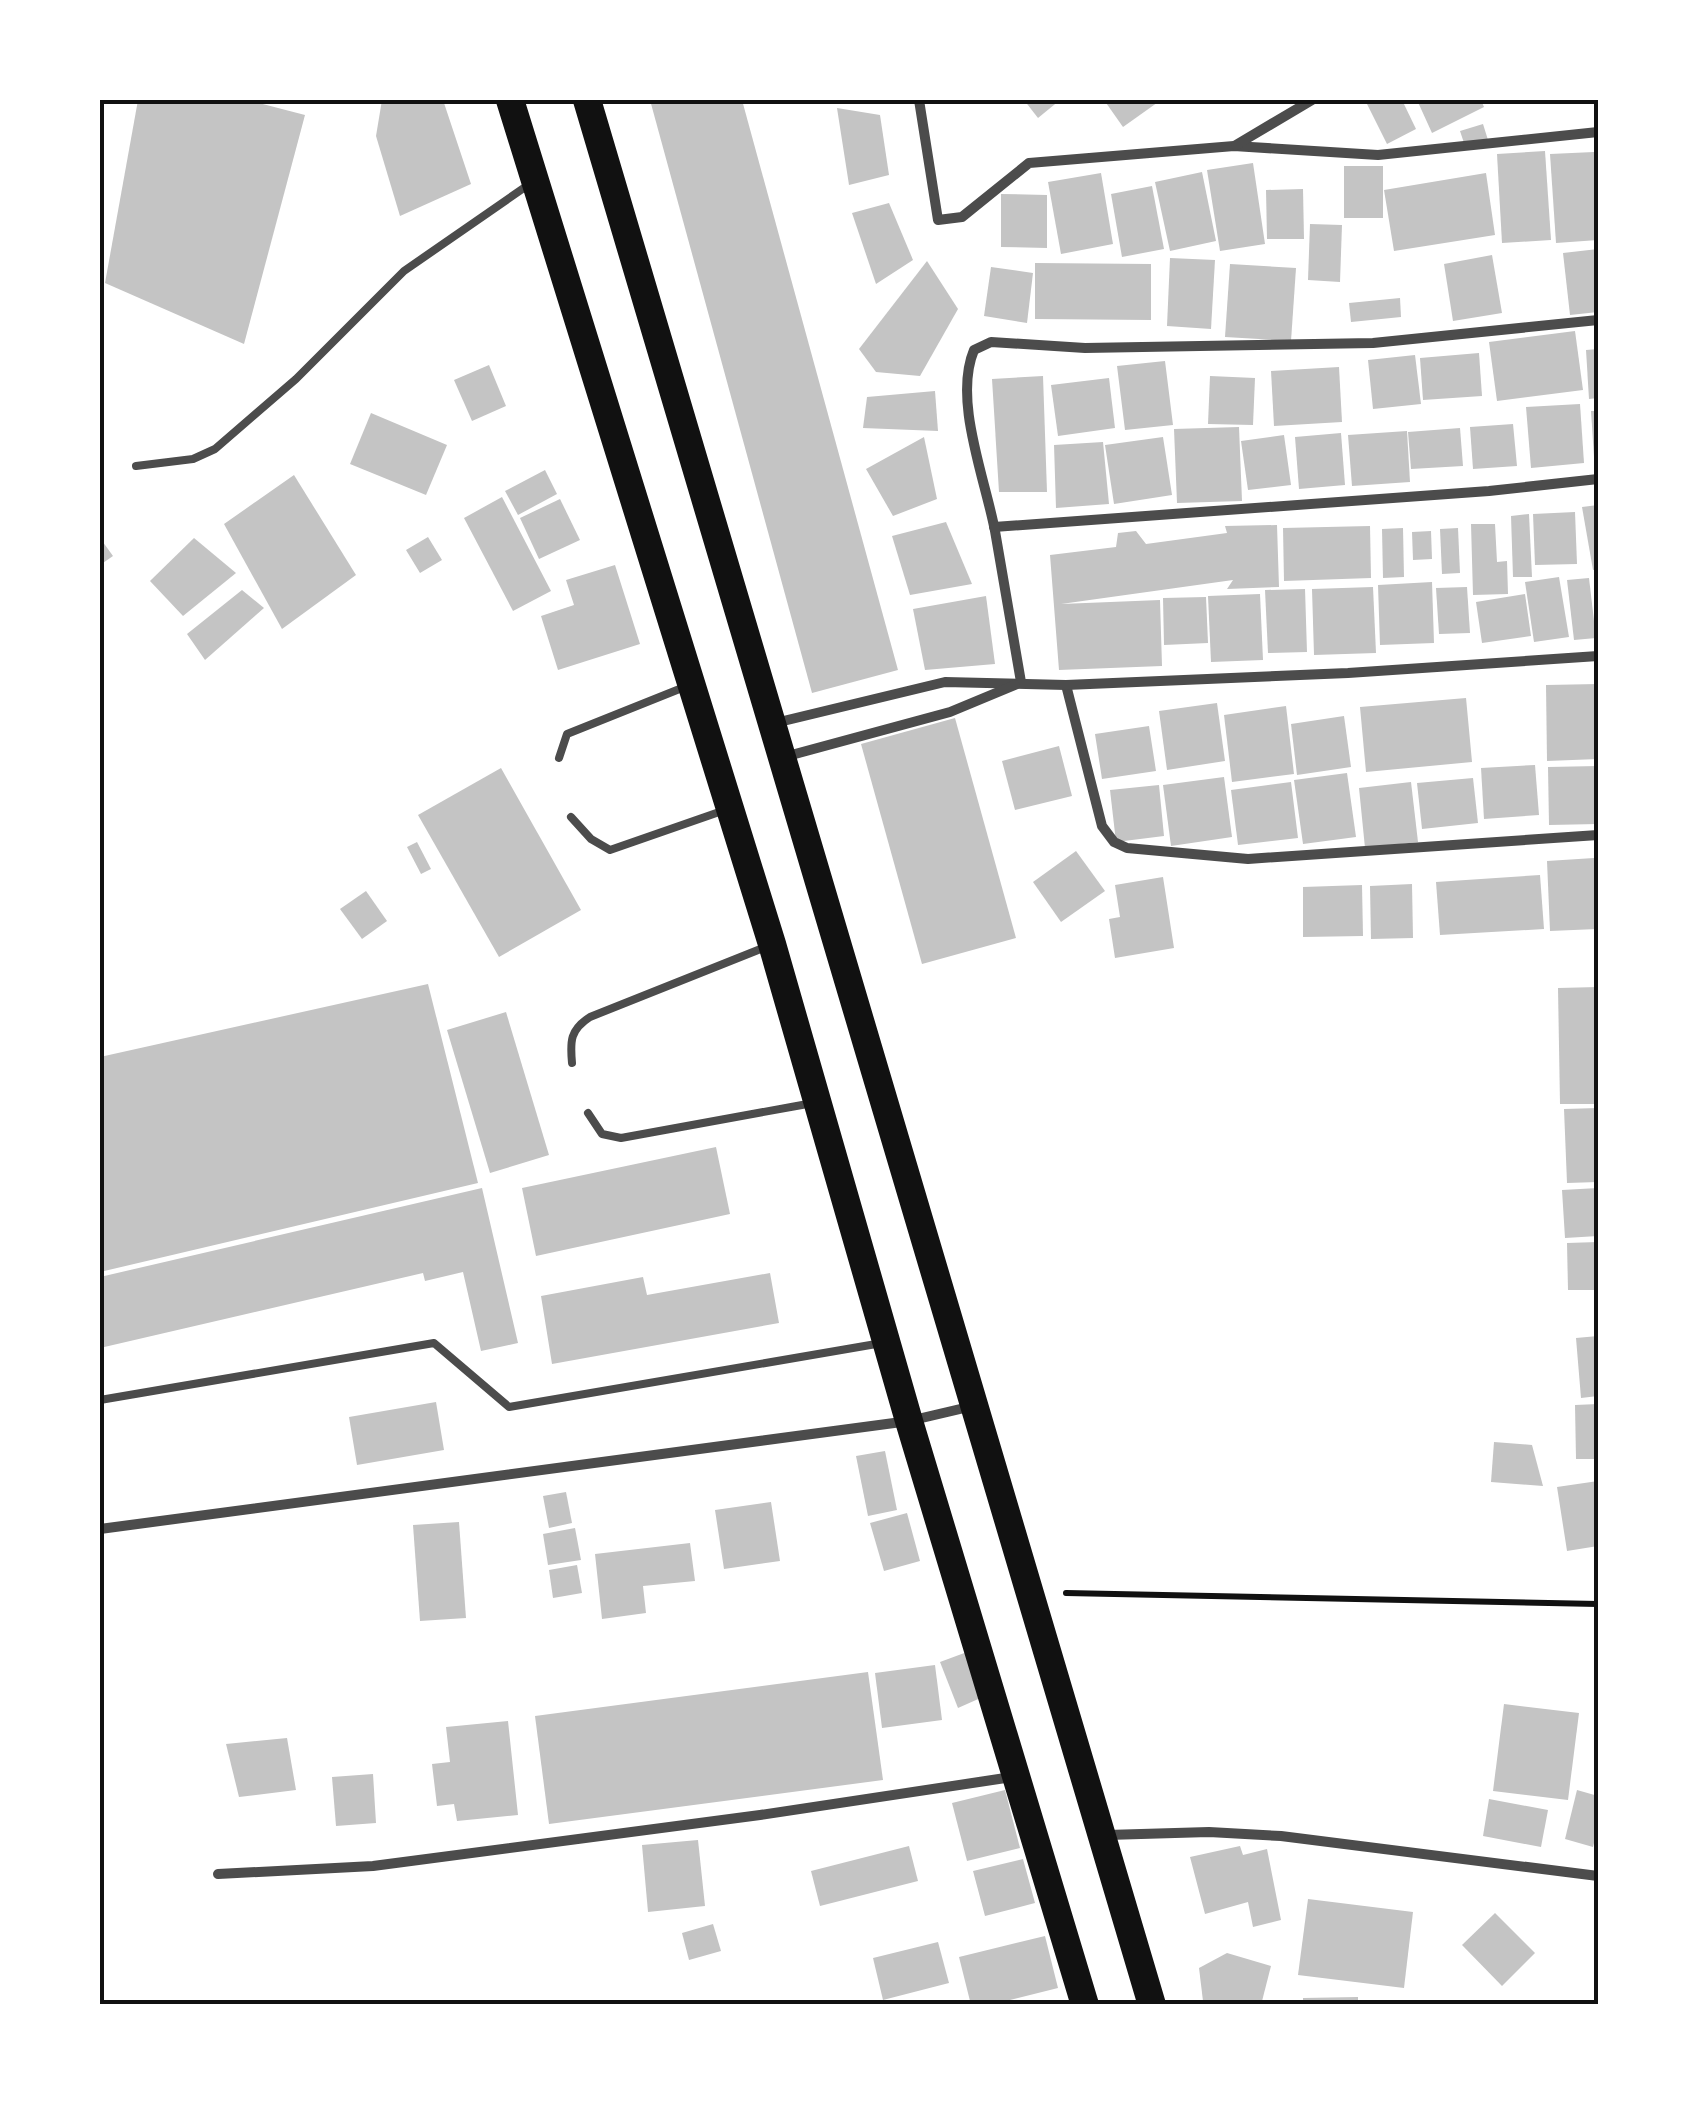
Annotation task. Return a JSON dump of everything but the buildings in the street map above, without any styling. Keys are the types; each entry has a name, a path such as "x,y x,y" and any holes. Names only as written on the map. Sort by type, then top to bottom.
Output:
{"highway":[{"path":"510,100 772,944 909,1421 1085,2005"},
{"path":"587,100 1152,2005"}],"street":[{"path":"919,100 938,220 962,217 1028,163 1234,146 1378,155 1598,132"},
{"path":"1234,146 1312,100"},
{"path":"1021,682 970,417 966,369 974,350 991,342 1086,348 1373,343 1598,320"},
{"path":"994,527 1489,491 1598,479"},
{"path":"772,723 945,682 1066,685 1366,672 1598,656"},
{"path":"782,758 950,712 1021,682"},
{"path":"1066,685 1102,826 1114,842 1128,848 1248,859 1598,835"},
{"path":"100,1529 909,1421 974,1406"},
{"path":"218,1874 372,1866 1018,1776"},
{"path":"1102,1835 1210,1832 1281,1836 1598,1876"}],"lane":[{"path":"136,466 193,459 215,450 296,379 404,270 534,181"},
{"path":"560,758 567,734 691,684"},
{"path":"571,817 591,839 610,850 729,808"},
{"path":"572,1063 570,1040 580,1023 590,1017 772,944"},
{"path":"588,1113 602,1134 621,1138 818,1102"},
{"path":"100,1400 434,1343 509,1407 886,1342"}],"path":[{"path":"1030,1592 1598,1604"}]}
